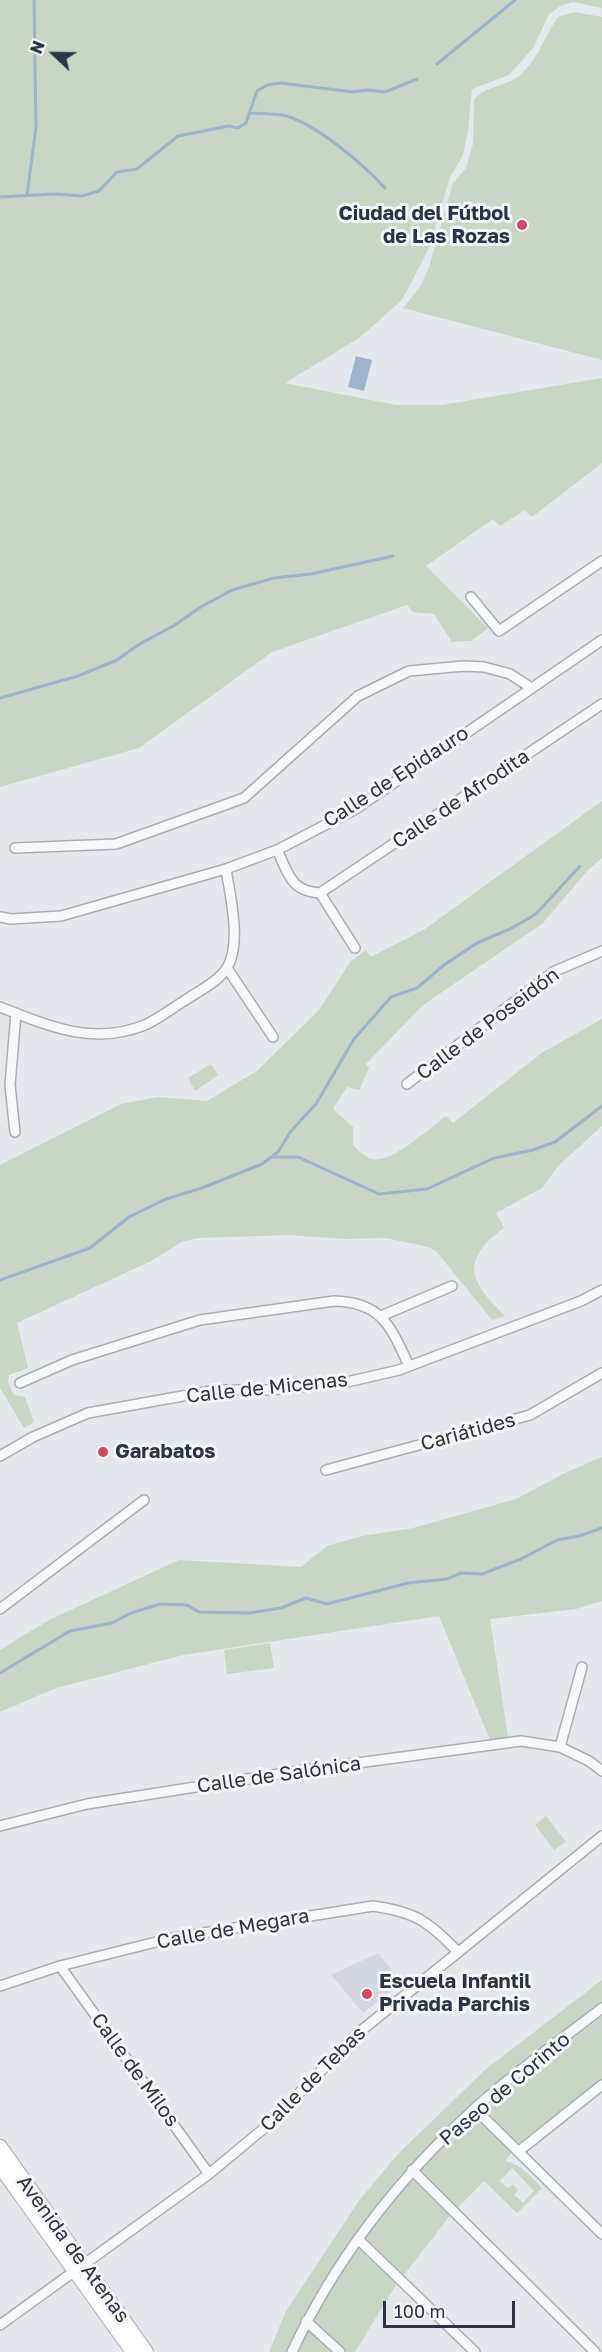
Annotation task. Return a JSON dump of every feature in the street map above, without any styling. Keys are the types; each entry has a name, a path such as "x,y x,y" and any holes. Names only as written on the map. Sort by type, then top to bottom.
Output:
{"main road":[{"name":"Avenida de Atenas","path":"0,2147 133,2352"},
{"name":"Avenida de Atenas","path":"0,2166 146,2352"}],"street":[{"path":"471,597 499,631 602,561"},
{"name":"Calle de Epidauro","path":"0,917 11,919 61,916 226,869 278,850 354,810 530,687 602,640"},
{"path":"15,848 116,844 244,798 358,696 409,671 464,666 484,667 510,674 530,687"},
{"name":"Calle de Afrodita","path":"320,893 602,704"},
{"path":"278,850 294,885 306,892 320,893 355,948"},
{"path":"0,1006 58,1028 91,1035 127,1031 147,1024 197,992 227,968 233,948 234,925 226,869"},
{"name":"Calle de Poseidón","path":"407,1084 553,972 602,951"},
{"path":"227,968 273,1037"},
{"path":"15,1132 10,1085 16,1013"},
{"path":"381,1316 452,1286"},
{"name":"Calle de Micenas","path":"0,1456 33,1437 88,1413 216,1390 272,1390 347,1382 409,1366 581,1301 602,1290"},
{"path":"20,1383 72,1360 200,1320 334,1301 355,1304 381,1316 393,1331 409,1366"},
{"name":"Cariátides","path":"326,1470 530,1415 602,1373"},
{"path":"0,1609 144,1500"},
{"path":"560,1748 582,1667"},
{"name":"Calle de Salónica","path":"0,1826 87,1804 298,1771 521,1741 560,1748 589,1761 602,1771"},
{"name":"Calle de Tebas","path":"0,2325 209,2174 268,2125 357,2034 602,1836"},
{"name":"Calle de Megara","path":"0,1986 60,1966 172,1938 373,1906 402,1910 432,1925 457,1951"},
{"name":"Calle de Milos","path":"60,1966 209,2174"},
{"name":"Paseo de Corinto","path":"292,2352 306,2321 358,2239 412,2170 475,2109 602,2008"},
{"path":"519,2151 602,2085"},
{"path":"475,2109 602,2234"},
{"path":"412,2170 595,2352"},
{"path":"358,2239 475,2352"},
{"path":"306,2321 340,2352"}],"shaded area":[{"name":"Escuela Infantil Privada Parchis","path":"378,1953 402,1982 363,2013 331,1975"}],"green space":[{"path":"0,0 602,0 602,8 573,2 562,5 549,14 533,48 509,75 472,89 463,155 450,177 429,248 402,300 359,338 285,383 396,405 442,405 602,378 602,463 532,517 525,510 500,526 493,519 426,566 488,628 471,641 452,642 434,614 413,612 407,605 272,652 139,748 0,787"},
{"name":"Ciudad del Fútbol de Las Rozas","path":"574,12 602,17 602,360 403,308 420,287 429,267 453,183 466,168 473,144 474,100 483,92 519,76 536,56 558,17"},
{"path":"602,801 602,858 588,870 542,924 423,1005 366,1064 369,1068 359,1090 347,1087 333,1109 353,1127 353,1145 359,1151 372,1159 389,1156 410,1144 446,1116 453,1123 543,1052 602,1019 602,1126 559,1165 542,1188 496,1213 504,1228 480,1251 475,1261 474,1271 477,1281 493,1304 505,1316 492,1320 436,1251 428,1247 386,1238 343,1239 290,1235 198,1238 182,1242 149,1262 17,1323 28,1368 9,1375 8,1382 14,1395 25,1397 34,1422 24,1428 0,1388 0,1165 121,1104 158,1097 207,1101 257,1071 319,1010 350,962 366,950 371,957 425,929"},
{"path":"211,1064 218,1075 195,1091 188,1078"},
{"path":"602,1457 602,1601 576,1609 490,1619 508,1737 490,1740 439,1616 183,1655 56,1688 0,1712 0,1650 49,1620 179,1560 301,1567 327,1546 362,1536 413,1528 516,1499 567,1472"},
{"path":"270,1643 274,1668 227,1674 224,1650"},
{"path":"546,1816 566,1842 554,1850 535,1825"},
{"path":"602,1980 602,2079 519,2143 505,2161 521,2168 542,2188 517,2213 484,2181 449,2217 396,2285 355,2352 269,2352 286,2311 358,2202 399,2153 486,2069","holes":["512,2168 534,2191 523,2203 514,2195 518,2190 513,2184 508,2188 500,2181"]}],"water":[{"path":"356,356 372,360 364,391 348,387"}],"waterway":[{"path":"27,195 36,127 34,0"},
{"path":"437,64 515,0"},
{"path":"0,197 55,194 82,196 99,191 117,172 137,169 178,136 229,126 238,128 246,123 257,91 267,85 281,83 353,92 367,90 385,92 417,79"},
{"path":"249,113 282,115 308,126 351,156 385,188"},
{"path":"0,698 78,676 117,660 138,645 232,590 274,578 311,574 393,556"},
{"path":"0,1280 90,1248 129,1217 166,1199 202,1188 262,1164 278,1152 291,1131 316,1104 354,1039 391,997 417,988 444,965 477,943 510,929 536,914 580,866"},
{"path":"273,1157 298,1157 379,1194 427,1189 494,1158 533,1150 555,1142 602,1106"},
{"path":"0,1673 70,1631 112,1623 131,1613 160,1604 187,1605 199,1612 249,1613 281,1608 306,1598 327,1604 408,1583 447,1579 461,1573 482,1574 521,1559 557,1540 579,1536 602,1528"}],"place":[{"name":"Ciudad del Fútbol de Las Rozas","path":"522,225"},
{"name":"Garabatos","path":"103,1452"},
{"name":"Escuela Infantil Privada Parchis","path":"367,1994"}]}
